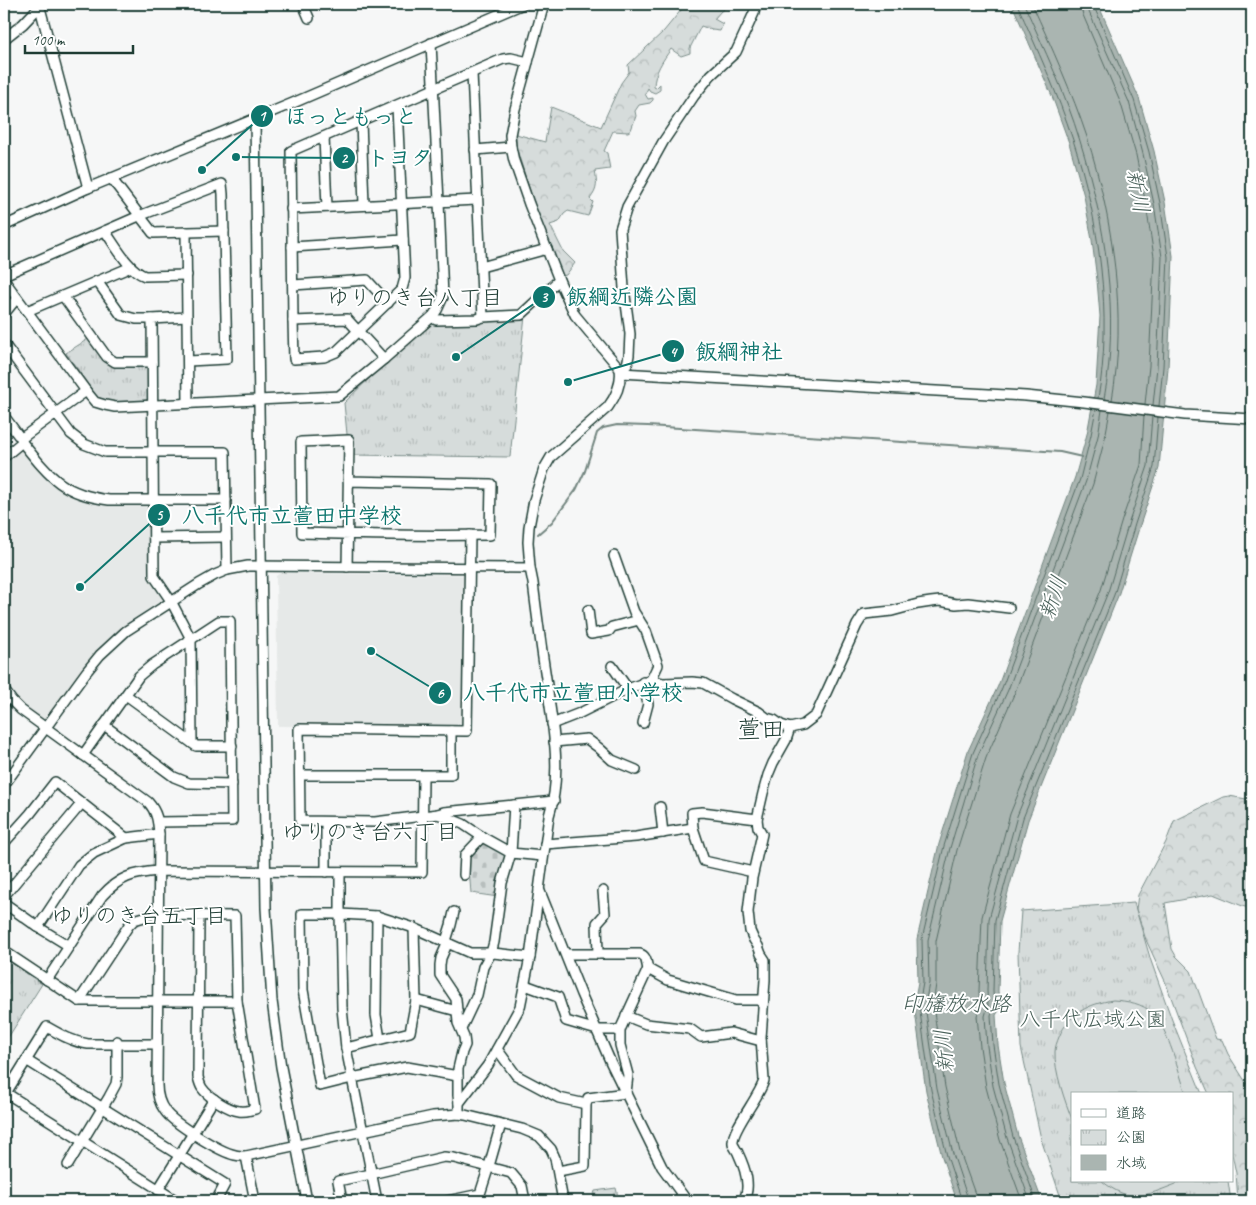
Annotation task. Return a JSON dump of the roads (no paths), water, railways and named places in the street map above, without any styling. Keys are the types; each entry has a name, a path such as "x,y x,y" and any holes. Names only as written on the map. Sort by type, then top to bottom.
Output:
{"street":[{"path":"302,4 309,18"},
{"path":"4,226 111,178 255,119 523,4"},
{"path":"544,4 512,123 511,147 522,187 559,280 575,314 621,371 1007,394 1178,414 1252,419"},
{"path":"459,1103 488,1065 520,1007 530,957 549,816 554,800 556,774 554,742 528,542 534,500 544,469 551,457 608,407 614,398 621,371 627,365 630,341 620,230 627,207 663,142 694,96 711,75 736,52 754,13 756,4"},
{"path":"4,39 23,24 40,5"},
{"path":"40,5 88,188"},
{"path":"4,280 86,391 95,402 105,406 339,396 432,316 441,304 443,291 431,43"},
{"path":"397,106 405,281 400,292 336,352 329,356 294,359 291,151 503,59 511,58 528,62"},
{"path":"472,73 483,317"},
{"path":"255,119 264,871 272,1001 281,1067 308,1201"},
{"path":"361,121 364,205"},
{"path":"324,137 327,207"},
{"path":"475,150 511,147"},
{"path":"111,178 153,233 224,231"},
{"path":"4,275 139,216 222,184 227,359 188,361"},
{"path":"292,209 477,200"},
{"path":"105,231 131,267 140,274 145,276 187,275"},
{"path":"186,232 188,403"},
{"path":"292,247 404,240"},
{"path":"480,267 547,249"},
{"path":"27,311 131,267"},
{"path":"293,285 367,280 388,303"},
{"path":"432,316 436,320 521,315 559,280"},
{"path":"97,281 121,315 136,319 187,317"},
{"path":"63,296 107,357 115,362 152,362"},
{"path":"4,314 17,298"},
{"path":"152,319 154,576 171,601 191,639 192,743"},
{"path":"293,321 347,319 384,359"},
{"path":"4,344 55,414 71,434 84,444 104,452 225,452 227,570"},
{"path":"4,457 22,440 86,391"},
{"path":"4,416 45,471 55,480 72,490 99,498 226,500"},
{"path":"347,567 348,534 348,482 349,440 301,442 302,533 348,534 490,535 491,484 348,482"},
{"path":"470,535 468,732 299,729 300,821 374,822 554,800"},
{"path":"154,538 226,537"},
{"path":"614,556 634,612 646,631 658,665 647,681 648,704 643,723"},
{"path":"4,785 87,671 113,642 171,601 198,584 227,570 248,566 530,568"},
{"path":"552,724 580,713 647,681 703,683 781,725 790,728 803,725 816,716 857,625 864,614 892,612 918,604 940,601 1009,608"},
{"path":"588,610 592,634 609,631 612,627 639,620"},
{"path":"83,755 139,676 152,665 219,621 230,620 232,821 158,822"},
{"path":"612,666 628,689"},
{"path":"4,690 12,701 45,728 148,802 156,815 159,834 157,1094 165,1112 173,1120 224,1151 234,1155 246,1156 433,1116 459,1114 522,1129 539,1136 551,1149 555,1158 563,1201"},
{"path":"126,695 196,746 232,746"},
{"path":"104,725 174,777 189,783 232,784"},
{"path":"743,1201 748,1192 747,1180 744,1166 733,1143 734,1136 763,1086 764,1080 761,1041 766,960 750,931 748,912 753,872 762,834 758,827 757,819 768,775 790,728"},
{"path":"300,775 451,775 451,731"},
{"path":"554,742 586,739 612,760 636,770"},
{"path":"47,980 102,896 111,886 133,874 158,871 422,872 423,776"},
{"path":"4,842 56,782 126,838"},
{"path":"4,896 82,803"},
{"path":"461,1029 477,995 483,967 491,953 494,942 502,883 511,854 514,804"},
{"path":"660,806 663,833"},
{"path":"753,872 704,861 693,828 692,813 702,812 757,819"},
{"path":"438,814 464,824 511,854 543,856"},
{"path":"326,822 326,872"},
{"path":"545,844 636,836 693,828"},
{"path":"38,927 79,865 94,853 126,838 159,834"},
{"path":"464,875 465,855 482,837"},
{"path":"340,872 342,1008 346,1048 377,1201"},
{"path":"539,889 597,1030 626,1093 662,1167 687,1201"},
{"path":"598,954 597,922 605,914 603,892"},
{"path":"4,903 68,946"},
{"path":"454,912 441,958 440,975 456,999 458,1023 464,1037 465,1045 458,1076 459,1114"},
{"path":"458,1076 407,1067 320,1086 303,990 302,914 377,916 414,928 470,953 530,957"},
{"path":"79,1001 134,920 151,915 235,916 237,1001 255,1109 244,1112 232,1110 203,1090 198,1077 199,916"},
{"path":"377,916 376,1015 380,1039"},
{"path":"346,1048 410,1032 416,1000 414,928"},
{"path":"4,951 79,1001 237,1001"},
{"path":"566,954 640,954 646,958 648,970 620,1030 620,1045 628,1075 626,1093"},
{"path":"648,970 677,983 736,1000 759,1000 764,1004"},
{"path":"525,985 558,997 566,1021 597,1030 620,1030"},
{"path":"416,1000 457,1011"},
{"path":"626,1016 646,1024 690,1030 701,1037 731,1033 761,1041"},
{"path":"157,1044 117,1042 88,1044 69,1039 47,1027 6,1093 177,1201"},
{"path":"68,1164 116,1084 117,1042"},
{"path":"497,1049 516,1075 559,1098 586,1104"},
{"path":"26,1060 225,1184 216,1201"},
{"path":"558,1171 585,1166 586,1104 588,1098 626,1093"},
{"path":"158,1190 214,1098"},
{"path":"447,1201 480,1194 501,1124"},
{"path":"246,1156 255,1201"},
{"path":"342,1201 338,1180 444,1158 454,1158 511,1173 522,1186 525,1201"},
{"path":"4,1201 14,1201"}],"water":[{"name":"印旛放水路","path":"1012,4 1098,4 1139,98 1154,151 1165,202 1173,256 1168,368 1159,468 1118,596 1028,820 1000,921 998,991 1000,1009 996,1015 998,1045 1004,1083 1018,1136 1042,1201 957,1201 942,1157 926,1091 914,1004 918,983 917,939 939,844 968,751 998,686 1075,477 1087,434 1096,385 1100,316 1092,240 1084,196 1069,143 1052,96"}],"waterway":[{"path":"538,534 552,522 576,490 585,471 597,433 603,428 617,425 1060,452 1082,457"}],"place":[{"name":"トヨタ","path":"236,157"},
{"name":"ほっともっと","path":"202,170"},
{"name":"飯綱近隣公園","path":"456,357"},
{"name":"飯綱神社","path":"568,382"},
{"name":"八千代市立萱田中学校","path":"80,587"},
{"name":"八千代市立萱田小学校","path":"371,651"}],"district":[{"name":"ゆりのき台八丁目","path":"415,297"},
{"name":"萱田","path":"761,729"},
{"name":"ゆりのき台六丁目","path":"370,831"},
{"name":"ゆりのき台五丁目","path":"139,915"}],"water label":[{"name":"新川","path":"1139,191"},
{"name":"新川","path":"1052,597"},
{"name":"新川","path":"943,1051"}],"park label":[{"name":"八千代広域公園","path":"1093,1019"}]}
